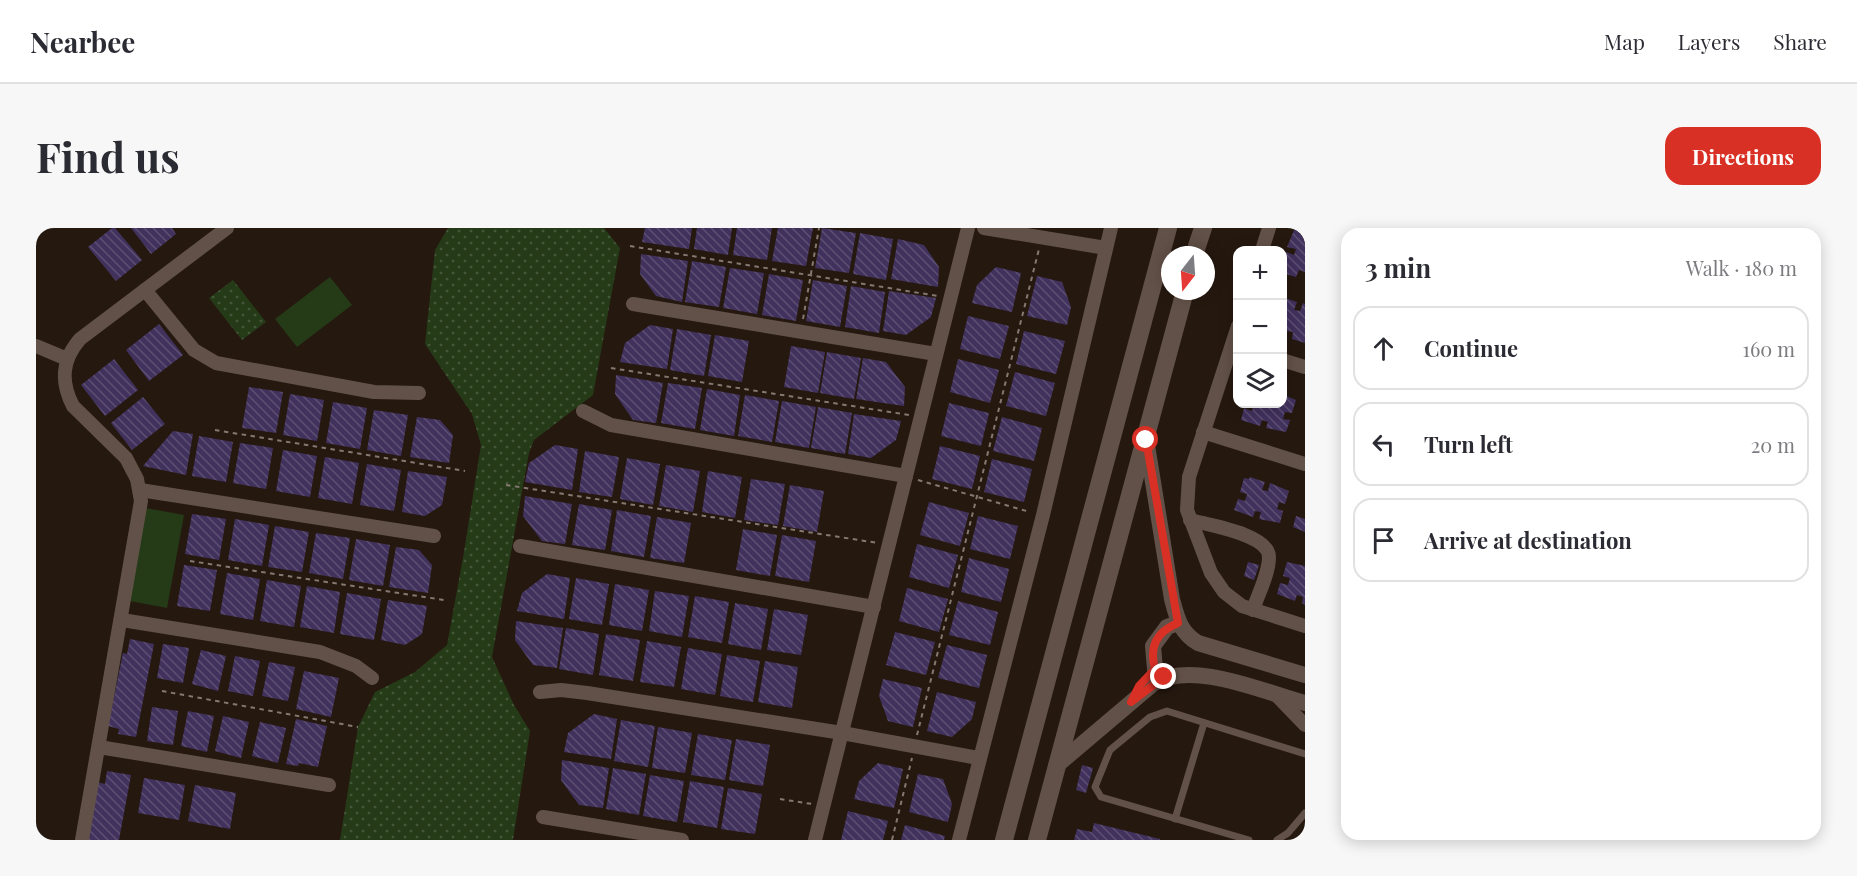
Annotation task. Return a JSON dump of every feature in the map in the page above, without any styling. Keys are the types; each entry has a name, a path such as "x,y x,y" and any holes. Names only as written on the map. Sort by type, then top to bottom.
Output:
{"main road":[{"path":"1004,840 1168,228"},
{"path":"1197,246 1203,228"},
{"path":"1038,840 1183,300"}],"street":[{"path":"82,840 122,620 140,508 140,490 126,458 73,406 64,383 67,359 80,339 226,228"},
{"path":"815,840 968,228"},
{"path":"984,228 1106,248"},
{"path":"959,840 978,758 1043,515 1111,228"},
{"path":"1263,246 1269,228"},
{"path":"145,290 194,350 216,363 374,392 419,393"},
{"path":"633,304 936,354"},
{"path":"36,346 67,359"},
{"path":"1233,350 1203,432 1187,488 1190,520 1216,583 1232,600 1252,610 1305,626"},
{"path":"1287,362 1305,367"},
{"path":"583,411 611,425 906,476"},
{"path":"1203,432 1305,464"},
{"path":"1146,440 1178,623 1186,636 1198,643 1305,675"},
{"path":"140,490 434,536"},
{"path":"1190,520 1254,538 1265,546 1269,558 1252,610"},
{"path":"520,546 874,608"},
{"path":"122,620 320,652 339,657 372,678"},
{"path":"1155,669 1153,646 1167,627 1178,623"},
{"path":"1231,683 1240,656"},
{"path":"1131,702 1139,686 1155,669 1181,667 1204,676 1305,703"},
{"path":"1056,766 1154,683 1172,675 1204,676"},
{"path":"540,692 561,690 587,693 842,733 978,758"},
{"path":"1276,696 1305,725"},
{"path":"99,747 329,785"},
{"path":"543,817 682,840"}],"lane":[{"path":"1249,840 1101,797 1095,791 1095,783 1110,750 1155,714 1167,711 1305,754"},
{"path":"1175,819 1204,723"},
{"path":"1281,839 1305,813"}],"path":[{"path":"801,331 819,228"},
{"path":"892,840 1042,238"},
{"path":"630,246 951,298"},
{"path":"611,368 921,417"},
{"path":"215,430 465,471"},
{"path":"906,476 1043,515"},
{"path":"506,485 889,545"},
{"path":"190,561 444,600"},
{"path":"162,692 358,727"},
{"path":"780,799 824,805"}],"green space":[{"path":"448,228 604,228 620,248 593,395 534,440 529,453 492,657 514,705 530,731 513,840 340,840 358,727 375,692 415,672 447,645 464,552 481,445 472,414 425,344 435,250"},
{"path":"330,277 352,305 297,347 275,319"},
{"path":"233,280 266,322 242,340 209,298"},
{"path":"146,508 184,515 167,608 130,601"}],"building":[{"path":"115,228 142,260 116,281 88,247"},
{"path":"131,228 172,228 176,234 151,254"},
{"path":"645,228 692,228 689,249 642,242"},
{"path":"697,228 732,228 728,255 694,249"},
{"path":"737,228 772,228 767,260 733,255"},
{"path":"778,228 813,228 806,266 772,261"},
{"path":"822,228 856,233 849,273 815,268"},
{"path":"1295,228 1305,231 1305,272 1299,270 1296,277 1287,274 1287,252 1294,255 1296,249 1287,247"},
{"path":"860,233 893,239 886,280 853,274"},
{"path":"898,239 924,245 939,267 938,287 891,279"},
{"path":"641,254 688,261 682,302 656,296 640,274"},
{"path":"692,261 726,267 719,307 685,302"},
{"path":"996,267 1021,273 1012,312 972,303 977,285"},
{"path":"730,268 764,273 757,314 723,308"},
{"path":"769,274 803,280 796,321 762,315"},
{"path":"1037,276 1062,282 1071,307 1067,325 1027,316"},
{"path":"813,280 847,286 840,327 806,321"},
{"path":"851,286 885,292 879,333 845,327"},
{"path":"889,291 936,298 931,317 906,335 883,331"},
{"path":"1287,299 1297,302 1294,310 1300,311 1303,303 1305,304 1305,343 1292,339 1293,332 1287,331"},
{"path":"968,316 1009,326 1000,359 960,349"},
{"path":"159,324 183,355 149,381 126,350"},
{"path":"650,325 673,329 667,369 620,362 625,343"},
{"path":"677,329 711,335 704,376 670,370"},
{"path":"1024,331 1065,341 1056,374 1016,364"},
{"path":"715,335 749,341 742,382 708,376"},
{"path":"791,346 825,352 818,393 784,387"},
{"path":"827,352 861,358 854,399 820,393"},
{"path":"863,358 886,362 905,387 904,406 856,399"},
{"path":"114,359 138,390 105,416 81,385"},
{"path":"958,359 999,370 990,403 950,392"},
{"path":"1015,372 1055,383 1046,416 1006,406"},
{"path":"616,375 663,383 656,423 633,420 615,394"},
{"path":"668,383 702,388 695,429 661,423"},
{"path":"249,387 283,392 276,433 242,428"},
{"path":"707,389 740,395 734,436 700,430"},
{"path":"290,394 324,400 317,441 283,435"},
{"path":"745,395 779,401 772,442 738,436"},
{"path":"1287,396 1296,400 1292,413 1285,412 1283,419 1290,420 1286,432 1266,428 1268,422 1262,420 1260,426 1241,420 1244,408 1252,411 1253,408 1287,408"},
{"path":"143,397 165,424 132,450 111,423"},
{"path":"782,401 816,407 809,448 775,442"},
{"path":"333,402 367,408 360,449 326,443"},
{"path":"949,403 989,413 981,446 941,436"},
{"path":"818,407 852,413 845,454 811,448"},
{"path":"374,410 408,415 401,456 367,450"},
{"path":"854,414 901,421 896,440 871,458 848,454"},
{"path":"417,417 440,420 453,435 449,463 410,457"},
{"path":"1002,417 1042,428 1034,461 993,451"},
{"path":"173,431 193,434 186,475 143,466"},
{"path":"199,436 233,442 226,482 192,476"},
{"path":"240,443 273,448 266,489 233,483"},
{"path":"555,445 578,449 572,490 525,482 529,463"},
{"path":"940,446 980,456 972,489 932,479"},
{"path":"283,450 317,456 310,497 276,491"},
{"path":"585,451 619,457 612,497 579,492"},
{"path":"325,457 359,463 352,504 318,498"},
{"path":"627,458 660,464 653,505 620,499"},
{"path":"992,459 1032,469 1024,502 984,492"},
{"path":"367,464 401,470 394,511 360,505"},
{"path":"666,465 700,471 693,512 659,506"},
{"path":"408,471 447,477 442,505 425,516 402,512"},
{"path":"708,471 742,477 735,518 702,512"},
{"path":"1250,477 1265,482 1262,490 1268,491 1270,483 1289,491 1285,504 1279,502 1277,509 1283,511 1280,523 1259,519 1261,512 1255,511 1253,517 1234,510 1238,499 1245,501 1247,494 1240,492 1244,478 1249,479"},
{"path":"751,479 785,484 778,525 744,520"},
{"path":"790,485 824,491 817,532 783,526"},
{"path":"525,496 572,504 565,544 542,541 523,516"},
{"path":"929,502 969,513 960,546 920,535"},
{"path":"579,504 612,510 605,550 572,545"},
{"path":"617,510 651,516 644,557 611,551"},
{"path":"192,514 226,519 219,560 185,554"},
{"path":"978,516 1018,526 1010,559 970,549"},
{"path":"1296,516 1305,519 1305,532 1293,527"},
{"path":"657,517 691,523 684,563 650,558"},
{"path":"235,519 269,525 262,566 228,560"},
{"path":"275,526 309,532 302,572 268,567"},
{"path":"743,529 777,535 770,576 736,570"},
{"path":"316,533 350,538 343,579 309,573"},
{"path":"782,535 816,541 809,582 775,576"},
{"path":"356,539 390,545 383,586 349,580"},
{"path":"917,544 958,555 949,588 909,577"},
{"path":"396,547 419,550 432,565 428,593 389,587"},
{"path":"969,558 1009,569 1001,602 961,592"},
{"path":"1248,562 1259,565 1254,580 1244,576"},
{"path":"1287,562 1305,566 1305,605 1302,603 1303,597 1297,595 1295,601 1277,594 1280,583 1288,585 1290,578 1283,576"},
{"path":"184,565 217,570 210,611 177,606"},
{"path":"227,573 260,579 253,620 220,614"},
{"path":"547,574 570,578 564,619 517,611 522,593"},
{"path":"576,578 609,584 602,625 569,619"},
{"path":"267,580 301,586 294,627 260,621"},
{"path":"615,584 649,590 642,631 609,625"},
{"path":"307,586 340,592 334,633 300,627"},
{"path":"907,588 948,599 939,632 899,621"},
{"path":"655,591 689,596 682,637 649,631"},
{"path":"347,593 381,599 374,640 340,634"},
{"path":"695,596 729,602 722,643 688,637"},
{"path":"388,600 427,606 422,634 405,645 381,640"},
{"path":"958,601 998,612 990,645 949,635"},
{"path":"735,603 768,609 761,650 728,644"},
{"path":"774,609 808,615 801,655 767,650"},
{"path":"516,621 563,628 557,668 533,665 515,640"},
{"path":"566,628 599,634 593,675 559,669"},
{"path":"895,632 935,642 926,675 886,665"},
{"path":"606,634 640,640 633,681 599,675"},
{"path":"130,639 154,644 136,737 118,734 119,729 108,726 123,653 127,654"},
{"path":"647,641 681,647 674,687 640,682"},
{"path":"163,644 189,648 183,683 157,678"},
{"path":"947,645 987,655 979,688 938,678"},
{"path":"688,648 722,654 715,695 681,689"},
{"path":"201,650 226,656 218,691 192,684"},
{"path":"727,655 760,661 753,702 720,696"},
{"path":"235,656 260,661 253,696 228,691"},
{"path":"765,661 798,667 792,708 758,702"},
{"path":"269,662 295,667 288,701 262,696"},
{"path":"304,671 339,678 331,717 296,709"},
{"path":"883,679 922,688 913,727 888,721 879,696"},
{"path":"937,692 976,702 972,719 952,737 927,731"},
{"path":"152,707 178,711 173,745 147,741"},
{"path":"188,711 214,716 207,752 181,746"},
{"path":"594,714 617,719 611,759 564,752 568,733"},
{"path":"223,716 249,722 241,758 215,751"},
{"path":"296,719 327,726 318,767 299,763 298,766 286,764"},
{"path":"621,720 655,726 648,767 614,761"},
{"path":"260,722 286,728 278,763 252,756"},
{"path":"658,727 692,733 685,773 652,768"},
{"path":"698,734 732,740 725,780 691,775"},
{"path":"736,739 770,745 763,786 729,780"},
{"path":"562,760 609,768 603,808 579,805 561,780"},
{"path":"878,763 903,769 894,808 854,799 859,781"},
{"path":"1082,765 1093,768 1086,793 1076,790"},
{"path":"613,768 646,774 639,815 606,809"},
{"path":"107,771 131,775 119,840 86,840 97,782 105,784"},
{"path":"918,774 943,779 952,804 948,822 909,812"},
{"path":"650,775 684,781 677,822 643,816"},
{"path":"144,778 185,785 179,820 138,813"},
{"path":"690,781 724,787 717,828 683,822"},
{"path":"195,785 236,793 230,829 188,821"},
{"path":"728,788 762,794 755,834 721,829"},
{"path":"848,811 888,821 883,840 841,840"},
{"path":"1094,823 1160,840 1074,840 1077,829 1092,832"},
{"path":"905,825 945,836 944,840 901,840"}],"route":[{"path":"1146,440 1178,623 1167,627 1158,635 1153,646 1152,658 1155,669 1139,686 1131,702 1164,677"}]}
